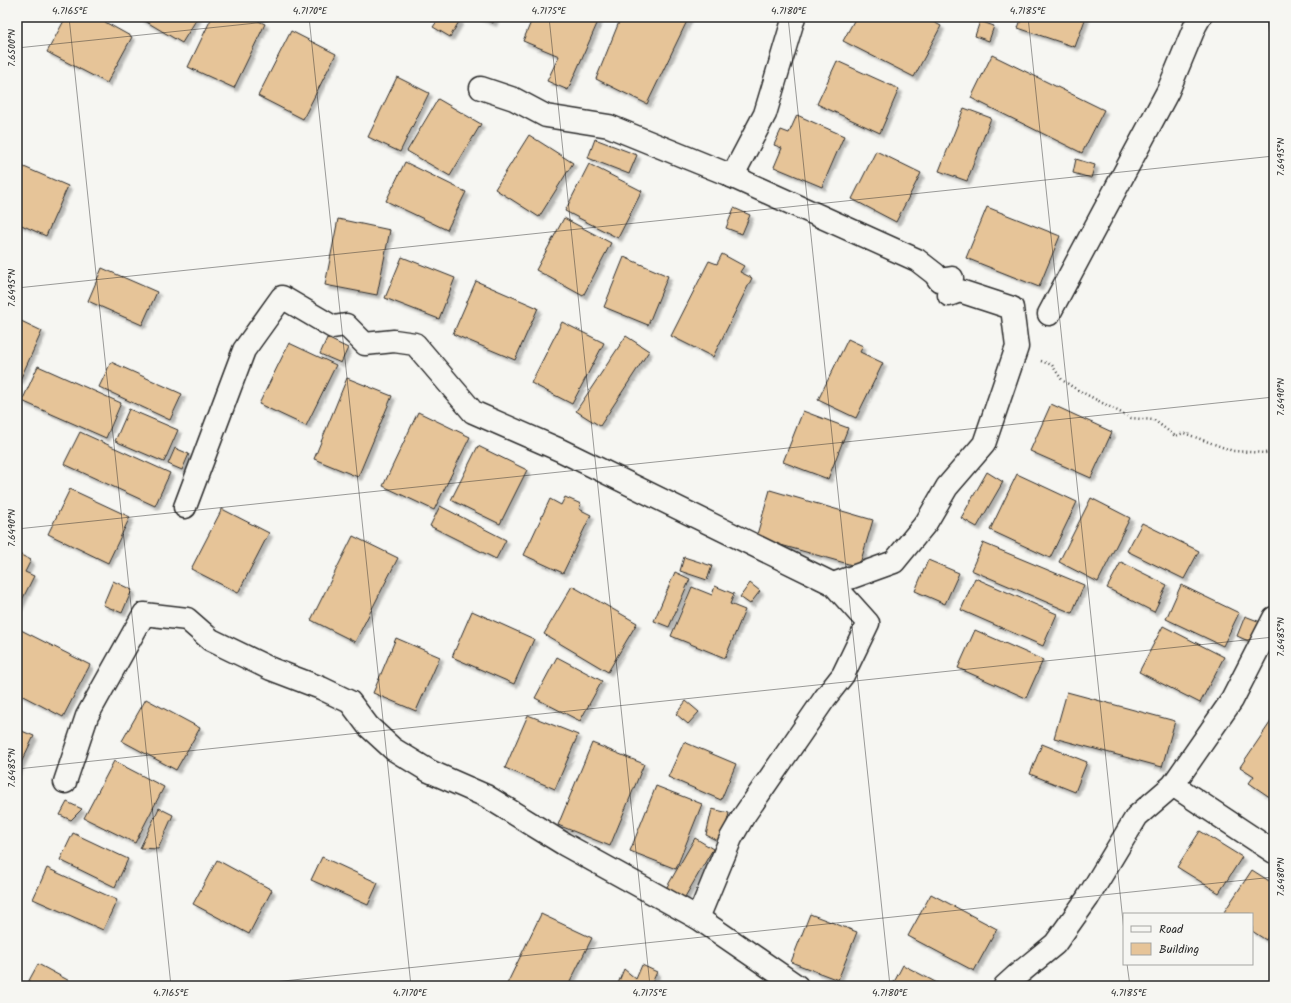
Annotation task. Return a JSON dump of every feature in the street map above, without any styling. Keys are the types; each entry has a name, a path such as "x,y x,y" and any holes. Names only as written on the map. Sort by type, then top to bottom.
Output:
{"street":[{"path":"731,176 736,171 765,114 794,17"},
{"path":"1049,314 1168,91 1200,17"},
{"path":"481,88 514,99 546,116 609,126 742,180 731,176"},
{"path":"731,176 917,260 935,274 939,280 952,278 949,295 960,291 1012,308 1017,347 984,444 947,487 926,523 894,562 833,584"},
{"path":"185,507 244,350 282,297 333,327 346,325 365,344 394,341 415,344 473,412 560,450 833,584 868,623 843,675 825,698 731,838 698,918"},
{"path":"65,782 87,716 144,614 187,619 211,640 271,669 322,688 350,702 368,726 393,749 429,771 486,796 564,844 698,918 797,986"},
{"path":"1005,986 1055,944 1087,899 1137,816 1173,785 1232,700 1274,618"},
{"path":"1173,785 1274,852"}],"path":[{"path":"1038,360 1052,365 1062,380 1076,390 1132,418 1154,420 1176,436 1184,433 1233,451 1266,453 1274,451"}],"building":[{"path":"66,17 96,17 132,37 107,83 47,52"},
{"path":"198,17 182,43 140,18"},
{"path":"212,17 250,17 265,24 234,88 188,67"},
{"path":"440,17 454,17 460,20 450,37 433,27"},
{"path":"479,17 495,17 493,23"},
{"path":"533,17 600,17 568,90 547,81 559,56 523,41"},
{"path":"621,17 689,17 647,104 596,79"},
{"path":"856,17 924,17 941,26 914,77 843,41"},
{"path":"1022,17 1086,17 1075,47 1018,28"},
{"path":"980,21 994,26 989,41 975,36"},
{"path":"291,31 336,54 303,119 258,96"},
{"path":"992,55 1104,110 1082,153 971,98"},
{"path":"837,61 899,89 880,133 817,104"},
{"path":"397,77 429,93 400,152 368,137"},
{"path":"438,99 481,124 450,176 407,151"},
{"path":"964,108 991,118 967,181 939,171"},
{"path":"797,115 844,136 822,187 774,167 782,148 774,145 781,130 789,133"},
{"path":"529,135 573,163 539,217 495,189"},
{"path":"595,139 637,155 629,174 588,158"},
{"path":"876,151 921,173 896,222 852,199"},
{"path":"1076,159 1095,165 1091,178 1073,173"},
{"path":"405,162 466,192 447,230 386,201"},
{"path":"17,164 68,186 46,236 17,223"},
{"path":"589,164 642,191 618,238 565,211"},
{"path":"987,207 1060,236 1039,287 966,258"},
{"path":"734,208 750,215 742,234 726,228"},
{"path":"564,218 611,243 583,296 536,270"},
{"path":"338,219 390,230 377,295 325,285"},
{"path":"722,254 744,266 740,272 752,278 713,357 671,336 709,261 717,264"},
{"path":"402,257 455,278 439,319 385,298"},
{"path":"624,257 668,276 648,325 604,307"},
{"path":"102,268 157,292 142,325 88,301"},
{"path":"476,281 538,308 515,360 453,334"},
{"path":"17,319 42,331 20,380 17,379"},
{"path":"562,322 604,343 572,404 531,383"},
{"path":"626,336 649,351 600,426 576,411"},
{"path":"327,338 348,348 341,363 320,354"},
{"path":"848,339 863,346 860,352 883,363 856,418 818,400"},
{"path":"289,343 336,365 306,426 259,404"},
{"path":"111,362 182,394 170,420 99,387"},
{"path":"38,366 121,403 106,438 22,401"},
{"path":"347,378 392,396 358,477 314,459"},
{"path":"1051,404 1112,432 1091,478 1030,451"},
{"path":"129,409 178,430 164,462 115,441"},
{"path":"803,411 848,428 828,479 783,462"},
{"path":"418,412 470,437 434,510 383,486"},
{"path":"80,432 170,473 155,506 64,464"},
{"path":"478,446 527,470 500,524 451,500"},
{"path":"175,448 189,454 182,470 168,464"},
{"path":"987,472 1003,482 977,527 961,518"},
{"path":"1017,474 1077,502 1050,558 990,530"},
{"path":"70,489 130,517 108,563 48,534"},
{"path":"770,490 873,520 859,567 756,538"},
{"path":"565,497 581,504 579,509 591,515 563,573 524,555 550,499 561,505"},
{"path":"1091,498 1130,518 1098,582 1059,562"},
{"path":"440,506 506,540 496,559 430,526"},
{"path":"222,509 269,533 238,593 191,569"},
{"path":"1142,523 1199,551 1184,579 1127,551"},
{"path":"353,536 398,558 355,642 311,620"},
{"path":"983,543 1084,585 1072,613 971,570"},
{"path":"17,553 31,560 25,572 34,576 18,608"},
{"path":"684,557 712,566 707,580 680,571"},
{"path":"928,560 959,573 945,604 915,591"},
{"path":"1121,562 1167,585 1154,612 1107,588"},
{"path":"675,572 690,579 669,627 654,621"},
{"path":"975,578 1057,614 1043,646 961,610"},
{"path":"113,581 132,590 122,613 103,605"},
{"path":"750,583 760,591 750,604 740,597"},
{"path":"1181,585 1239,613 1223,646 1166,619"},
{"path":"572,586 637,623 608,672 544,634"},
{"path":"715,586 734,594 730,604 745,610 725,658 671,636 692,587 712,595"},
{"path":"472,611 534,639 514,684 452,657"},
{"path":"1245,616 1263,623 1255,644 1237,636"},
{"path":"1163,626 1224,657 1200,703 1139,672"},
{"path":"17,628 90,665 63,717 17,693"},
{"path":"975,630 1043,660 1026,698 958,668"},
{"path":"396,638 440,657 416,711 373,693"},
{"path":"557,657 602,681 580,721 535,698"},
{"path":"1067,692 1175,721 1162,767 1054,738"},
{"path":"146,699 200,728 176,770 122,741"},
{"path":"686,701 699,712 688,724 676,714"},
{"path":"528,715 578,735 555,789 505,768"},
{"path":"1274,717 1274,800 1249,783 1254,776 1240,767"},
{"path":"17,729 34,736 17,771"},
{"path":"684,742 736,764 721,800 668,777"},
{"path":"592,743 644,764 610,846 558,825"},
{"path":"1042,744 1087,762 1075,792 1030,774"},
{"path":"114,761 164,787 135,843 84,818"},
{"path":"656,786 702,804 676,869 630,851"},
{"path":"67,802 82,809 71,820 60,815"},
{"path":"159,808 173,815 158,849 140,848"},
{"path":"712,809 729,813 722,843 706,835"},
{"path":"1200,831 1242,857 1219,893 1177,867"},
{"path":"73,833 128,859 115,887 60,860"},
{"path":"695,838 713,849 682,902 664,892"},
{"path":"322,857 378,883 368,905 311,880"},
{"path":"217,860 272,890 249,934 193,904"},
{"path":"47,868 117,900 103,930 33,899"},
{"path":"1252,870 1274,884 1274,927 1266,940 1253,932 1253,913 1224,912"},
{"path":"931,894 997,929 974,971 908,936"},
{"path":"541,914 592,938 568,986 506,986"},
{"path":"810,914 857,932 838,980 791,962"},
{"path":"38,964 77,985 26,986"},
{"path":"642,965 657,972 651,985 654,986 617,986 624,969 636,979"},
{"path":"903,965 943,986 892,986"}]}
